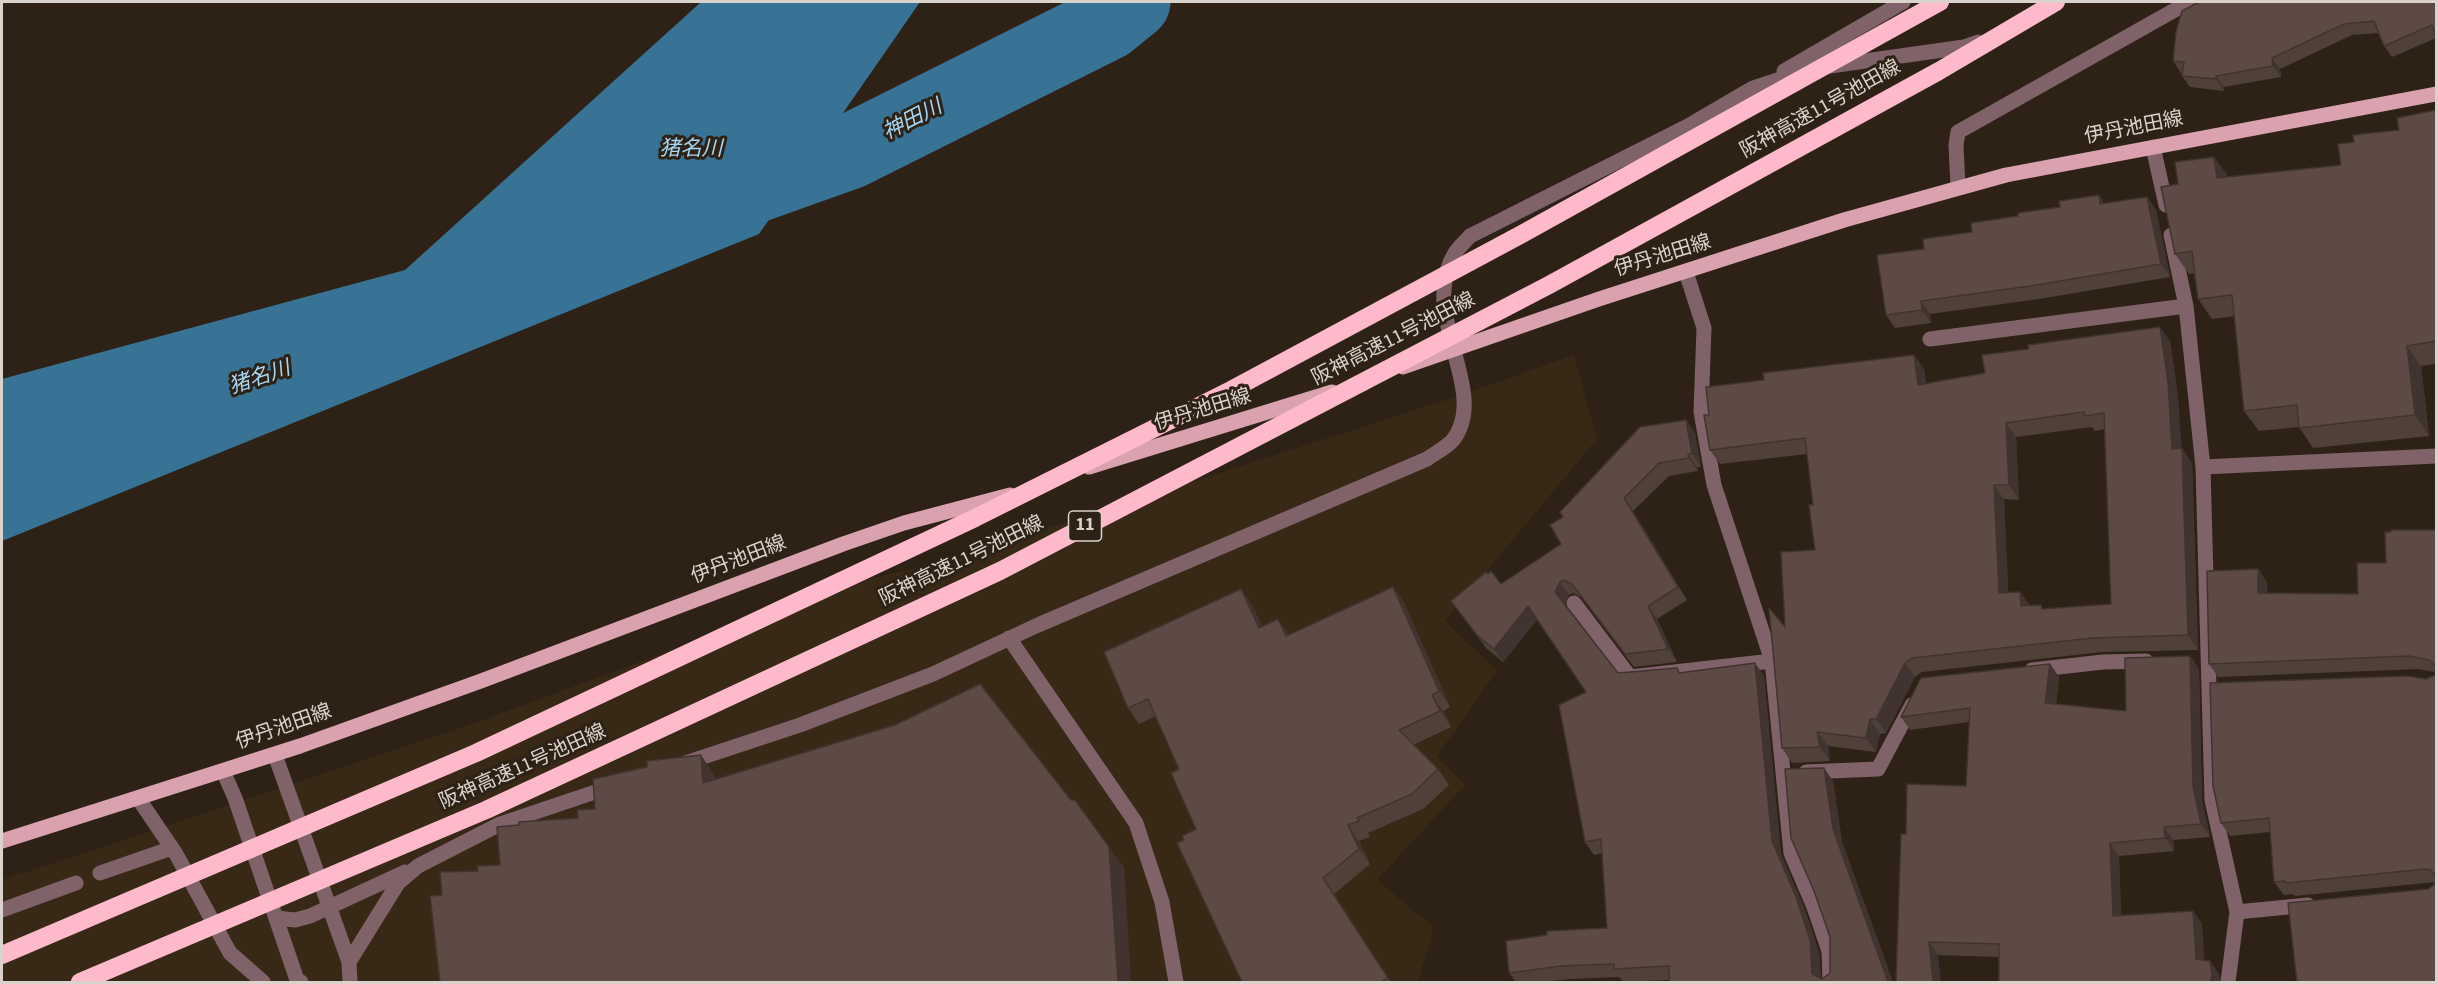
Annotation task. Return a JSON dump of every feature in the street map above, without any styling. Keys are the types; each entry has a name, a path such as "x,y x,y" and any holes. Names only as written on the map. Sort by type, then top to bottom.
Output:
{"highway":[{"name":"阪神高速11号池田線","path":"2,955 476,753 975,518 1262,374 1522,234 1940,2"},
{"name":"阪神高速11号池田線","path":"80,982 486,810 1000,571 1560,279 1939,71 2056,2"}],"main road":[{"name":"伊丹池田線","path":"2,841 275,755 492,677 904,523 1008,496 1074,472 1251,418 1599,299 1844,220 2006,175 2436,94"}],"street":[{"path":"667,769 812,720 933,674 1009,638 1427,459 1452,441 1464,419 1464,394 1445,319 1444,291 1446,273 1455,253 1470,236 1688,126 1903,2"},
{"path":"1753,88 1817,68 1964,47 2027,21 2062,2"},
{"path":"1958,188 1956,145 1958,132 2189,2"},
{"path":"2153,147 2186,306 2203,467 2201,659 2216,687 2212,800 2237,912 2228,982"},
{"path":"1686,272 1704,328 1701,412 1714,485 1772,661 1791,853 1814,907 1829,951 1830,982"},
{"path":"1930,339 2186,306"},
{"path":"2203,467 2436,456"},
{"path":"1574,603 1630,677 1772,661"},
{"path":"1009,638 1136,824 1162,902 1176,982"},
{"path":"2014,672 2103,662 2161,660"},
{"path":"1782,773 1878,769 1919,692"},
{"path":"275,755 349,963 350,982"},
{"path":"223,771 235,798 297,980 301,982"},
{"path":"276,918 295,920 329,907 418,866 500,824 623,783"},
{"path":"138,798 172,848 230,953 263,982"},
{"path":"100,873 172,848"},
{"path":"349,963 398,883 418,866"},
{"path":"2,910 76,883"},
{"path":"2237,912 2319,904"}],"shaded area":[{"path":"1574,355 1597,439 1445,621 1497,671 1437,756 1465,785 1377,880 1434,927 1418,982 2,982 2,880 467,726 852,583 916,568 1084,517 1464,394"}],"water":[{"name":"猪名川","path":"701,2 920,2 759,234 2,541 2,379 405,270"}],"building":[{"path":"2199,2 2436,2 2436,36 2432,25 2384,46 2374,21 2344,24 2272,58 2273,66 2216,76 2216,79 2182,76 2184,62 2173,61 2176,32 2182,11"},
{"path":"2436,110 2436,341 2407,346 2415,415 2299,428 2297,405 2244,411 2232,295 2198,299 2192,251 2175,254 2161,187 2178,184 2175,162 2214,157 2217,178 2341,165 2338,144 2354,142 2353,135 2399,130 2397,118"},
{"path":"2099,195 2100,204 2147,197 2161,264 1921,301 1922,310 1886,315 1877,255 1924,249 1923,239 1972,232 1971,223 2060,207 2059,201"},
{"path":"2160,327 2168,383 2172,449 2182,448 2188,635 2092,638 1912,658 1905,663 1876,719 1870,719 1866,738 1817,732 1820,747 1782,748 1769,608 1785,627 1781,552 1815,550 1809,505 1813,505 1805,438 1710,450 1704,415 1709,415 1706,387 1764,380 1763,373 1914,355 1918,385 1985,373 1982,355 2029,349 2028,345","holes":["2084,412 2085,416 2104,413 2111,604 2042,609 2041,605 2021,606 2020,592 1999,593 1994,485 2009,485 2006,423"]},
{"path":"1686,420 1692,454 1688,454 1689,458 1659,463 1624,498 1678,587 1648,606 1668,649 1625,654 1572,584 1564,580 1560,582 1555,592 1618,673 1677,668 1679,673 1755,663 1772,841 1796,897 1810,940 1812,974 1822,979 1830,973 1830,937 1814,891 1791,838 1785,769 1824,768 1833,829 1888,982 1669,982 1669,966 1614,969 1614,964 1561,966 1509,973 1506,941 1547,935 1547,931 1607,928 1601,839 1585,842 1559,705 1586,692 1528,606 1494,649 1477,635 1451,601 1486,572 1488,574 1491,571 1501,584 1561,544 1550,525 1563,517 1560,512 1640,427"},
{"path":"2391,530 2436,530 2436,666 2429,660 2409,656 2209,664 2207,571 2258,569 2258,593 2358,594 2357,563 2386,563 2385,532 2391,532"},
{"path":"1393,587 1439,691 1432,695 1440,711 1399,730 1438,769 1412,794 1357,818 1359,821 1348,825 1359,849 1323,878 1388,978 1381,982 1242,982 1177,843 1184,840 1182,836 1196,829 1171,773 1179,769 1148,699 1128,708 1104,652 1241,589 1259,628 1278,619 1286,636"},
{"path":"2190,656 2193,787 2201,824 2164,827 2165,838 2110,843 2113,916 2193,911 2196,959 2210,961 2212,975 2210,982 1999,982 1999,944 1929,942 1933,982 1896,982 1901,834 1906,834 1907,784 1966,786 1970,708 1901,717 1921,678 2050,664 2045,703 2126,711 2125,658"},
{"path":"2436,666 2436,877 2431,870 2426,869 2286,883 2285,881 2274,882 2269,818 2221,823 2213,786 2210,683 2408,676 2426,679 2435,675"},
{"path":"980,684 1071,800 1075,800 1109,847 1118,982 440,982 430,896 442,895 440,872 478,871 477,866 500,865 497,827 519,825 519,822 578,818 577,810 595,809 593,779 647,767 647,761 701,755 703,783 895,725"},
{"path":"2436,877 2436,982 2297,982 2288,903 2428,889 2435,884"}],"waterway":[{"name":"神田川","path":"706,203 849,152 1107,23 1133,2"}]}
